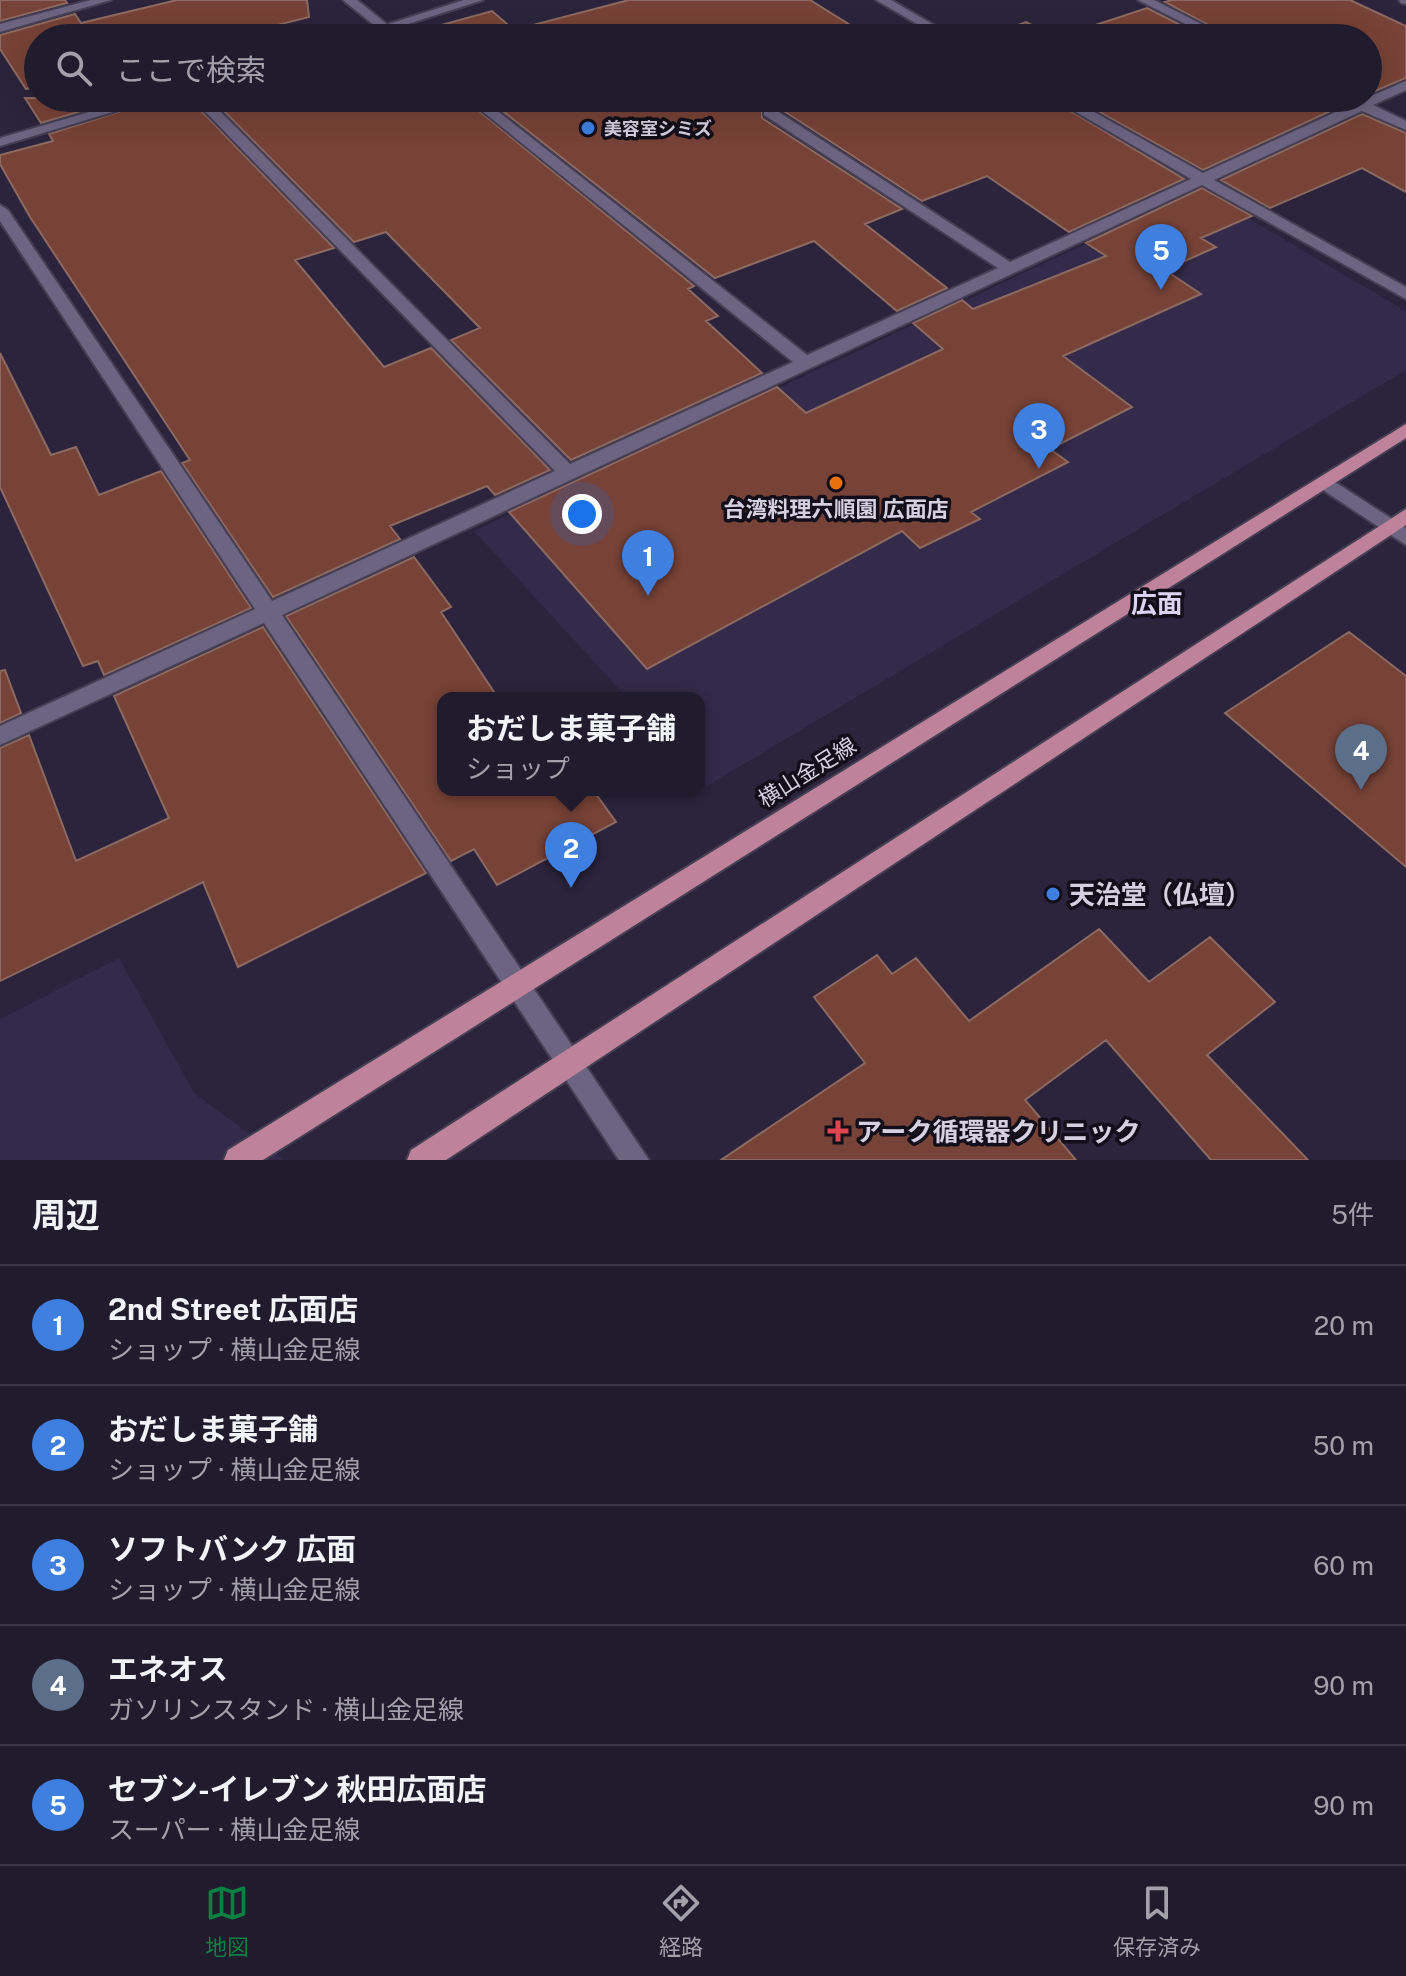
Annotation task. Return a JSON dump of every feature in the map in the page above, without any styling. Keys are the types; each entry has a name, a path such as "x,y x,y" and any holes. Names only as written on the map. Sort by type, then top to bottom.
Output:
{"main road":[{"name":"横山金足線","path":"238,1160 1406,430"},
{"path":"421,1160 1401,527"}],"street":[{"path":"0,28 105,0"},
{"path":"349,0 379,24"},
{"path":"397,24 477,0"},
{"path":"882,0 925,24"},
{"path":"1144,0 1194,24"},
{"path":"1382,93 1406,85"},
{"path":"0,142 104,112"},
{"path":"213,112 568,473"},
{"path":"491,112 806,363"},
{"path":"769,112 1009,268"},
{"path":"1084,112 1406,294"},
{"path":"0,736 1204,179 1335,112"},
{"path":"1376,112 1406,126"},
{"path":"0,210 467,912 521,985 635,1160"},
{"path":"1324,481 1401,527"}],"shaded area":[{"path":"1200,190 1406,311 1406,370 707,786 705,692 622,692 474,531"},
{"path":"119,958 194,1093 285,1160 0,1160 0,1019"}],"building":[{"path":"0,0 65,0 67,3 0,21"},
{"path":"177,0 307,0 309,17 281,24 39,24 75,14 81,23"},
{"path":"629,0 810,0 849,24 537,24"},
{"path":"1350,0 1406,26 1406,78 1382,88 1382,24 1206,24 1165,2"},
{"path":"1147,8 1178,24 1098,24"},
{"path":"492,11 507,24 445,24"},
{"path":"24,28 24,86 0,49 0,35"},
{"path":"34,112 78,112 41,123"},
{"path":"118,112 203,112 334,248 295,260 384,367 431,348 550,470 495,495 487,486 390,526 400,539 273,597 182,463 190,460 30,217 0,164 0,155 53,141 49,134"},
{"path":"225,112 480,112 694,286 688,289 718,316 706,321 762,373 571,460 451,340 480,328 386,232 354,242"},
{"path":"504,112 762,112 762,118 902,209 865,224 947,288 897,311 814,241 715,278"},
{"path":"785,112 1072,112 1184,179 1069,232 987,176 922,201"},
{"path":"1100,112 1329,112 1203,170"},
{"path":"1362,114 1406,133 1406,192 1362,168 1270,208 1221,180"},
{"path":"1202,188 1252,216 1201,238 1216,247 1165,270 1201,294 1063,356 1132,407 1050,449 1068,462 971,512 980,519 920,548 902,531 647,669 509,512 777,387 806,413 943,349 913,323 962,300 973,309 1106,256 1086,243"},
{"path":"0,353 51,455 76,447 99,495 161,471 251,608 104,675 98,661 83,666 0,487"},
{"path":"414,557 451,607 441,612 494,692 437,692 437,796 597,796 616,822 497,885 474,849 451,861 286,616"},
{"path":"263,627 426,873 238,967 203,882 0,981 0,748 29,735 76,861 169,818 114,696"},
{"path":"1349,632 1406,676 1406,867 1225,713"},
{"path":"5,670 21,713 0,723 0,671"},
{"path":"1099,929 1149,982 1210,937 1275,1002 1207,1055 1308,1160 1211,1160 1106,1040 1025,1100 1076,1160 721,1160 865,1063 814,997 877,955 892,974 916,958 969,1021"}],"place":[{"name":"美容室シミズ","path":"588,128"},
{"name":"セブン-イレブン 秋田広面店","path":"1161,290"},
{"name":"ソフトバンク 広面","path":"1039,469"},
{"name":"台湾料理六順園 広面店","path":"836,483"},
{"name":"2nd Street 広面店","path":"648,596"},
{"name":"エネオス","path":"1361,790"},
{"name":"おだしま菓子舗","path":"571,888"},
{"name":"天治堂（仏壇）","path":"1053,894"},
{"name":"アーク循環器クリニック","path":"838,1131"}],"district":[{"name":"広面","path":"1157,603"}]}
